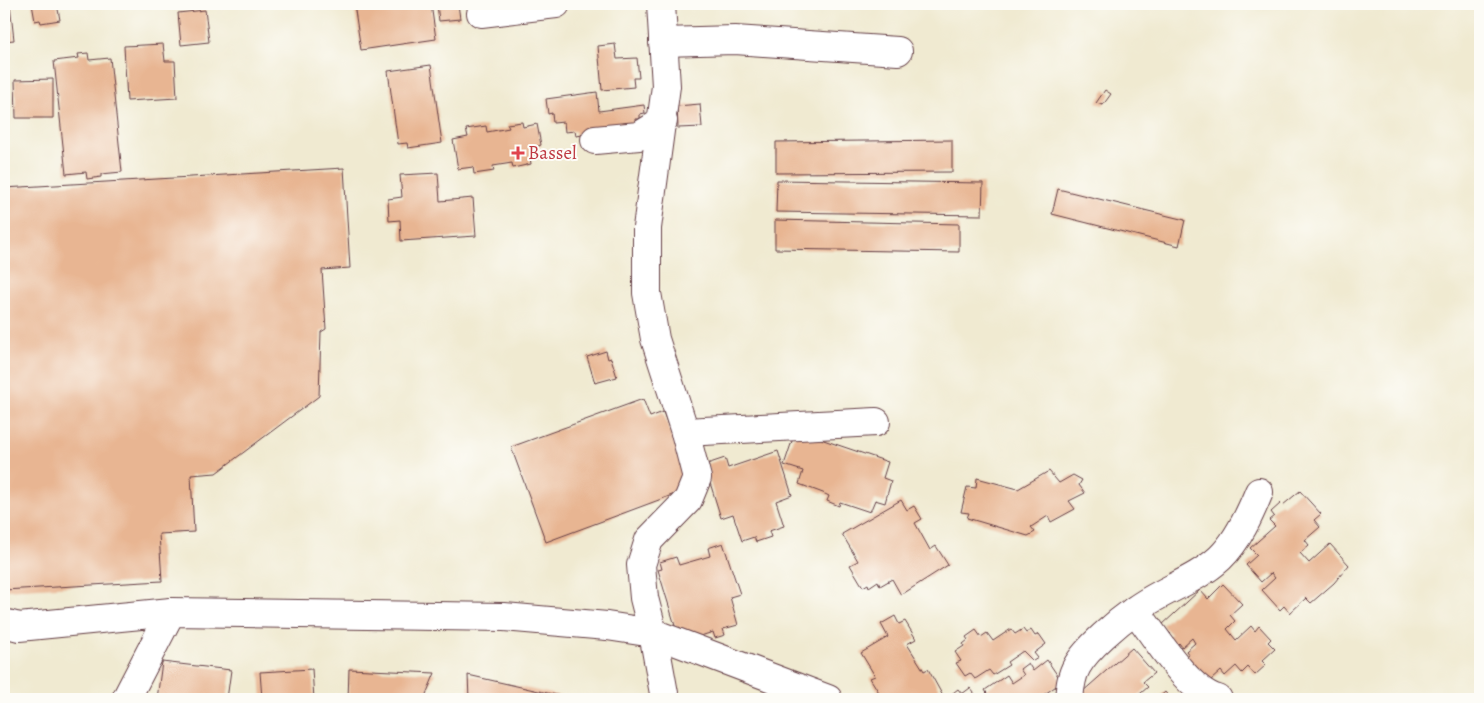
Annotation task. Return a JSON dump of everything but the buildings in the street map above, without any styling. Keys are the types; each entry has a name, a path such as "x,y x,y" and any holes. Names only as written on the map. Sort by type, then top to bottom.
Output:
{"street":[{"path":"481,12 556,4"},
{"path":"661,4 666,86 663,120 655,161 647,228 647,293 654,339 698,478 688,500 649,540 641,565 644,598 653,633 665,699"},
{"path":"663,42 735,40 898,51"},
{"path":"595,140 639,136 663,120"},
{"path":"685,432 876,422"},
{"path":"1069,699 1071,680 1077,666 1097,644 1135,610 1195,578 1221,557 1248,519 1259,492"},
{"path":"1135,610 1183,673 1208,697 1218,699"},
{"path":"126,699 171,612"},
{"path":"4,623 19,627 171,612 504,617 607,626 653,633 828,699"}],"place":[{"name":"Bassel","path":"518,153"}]}
